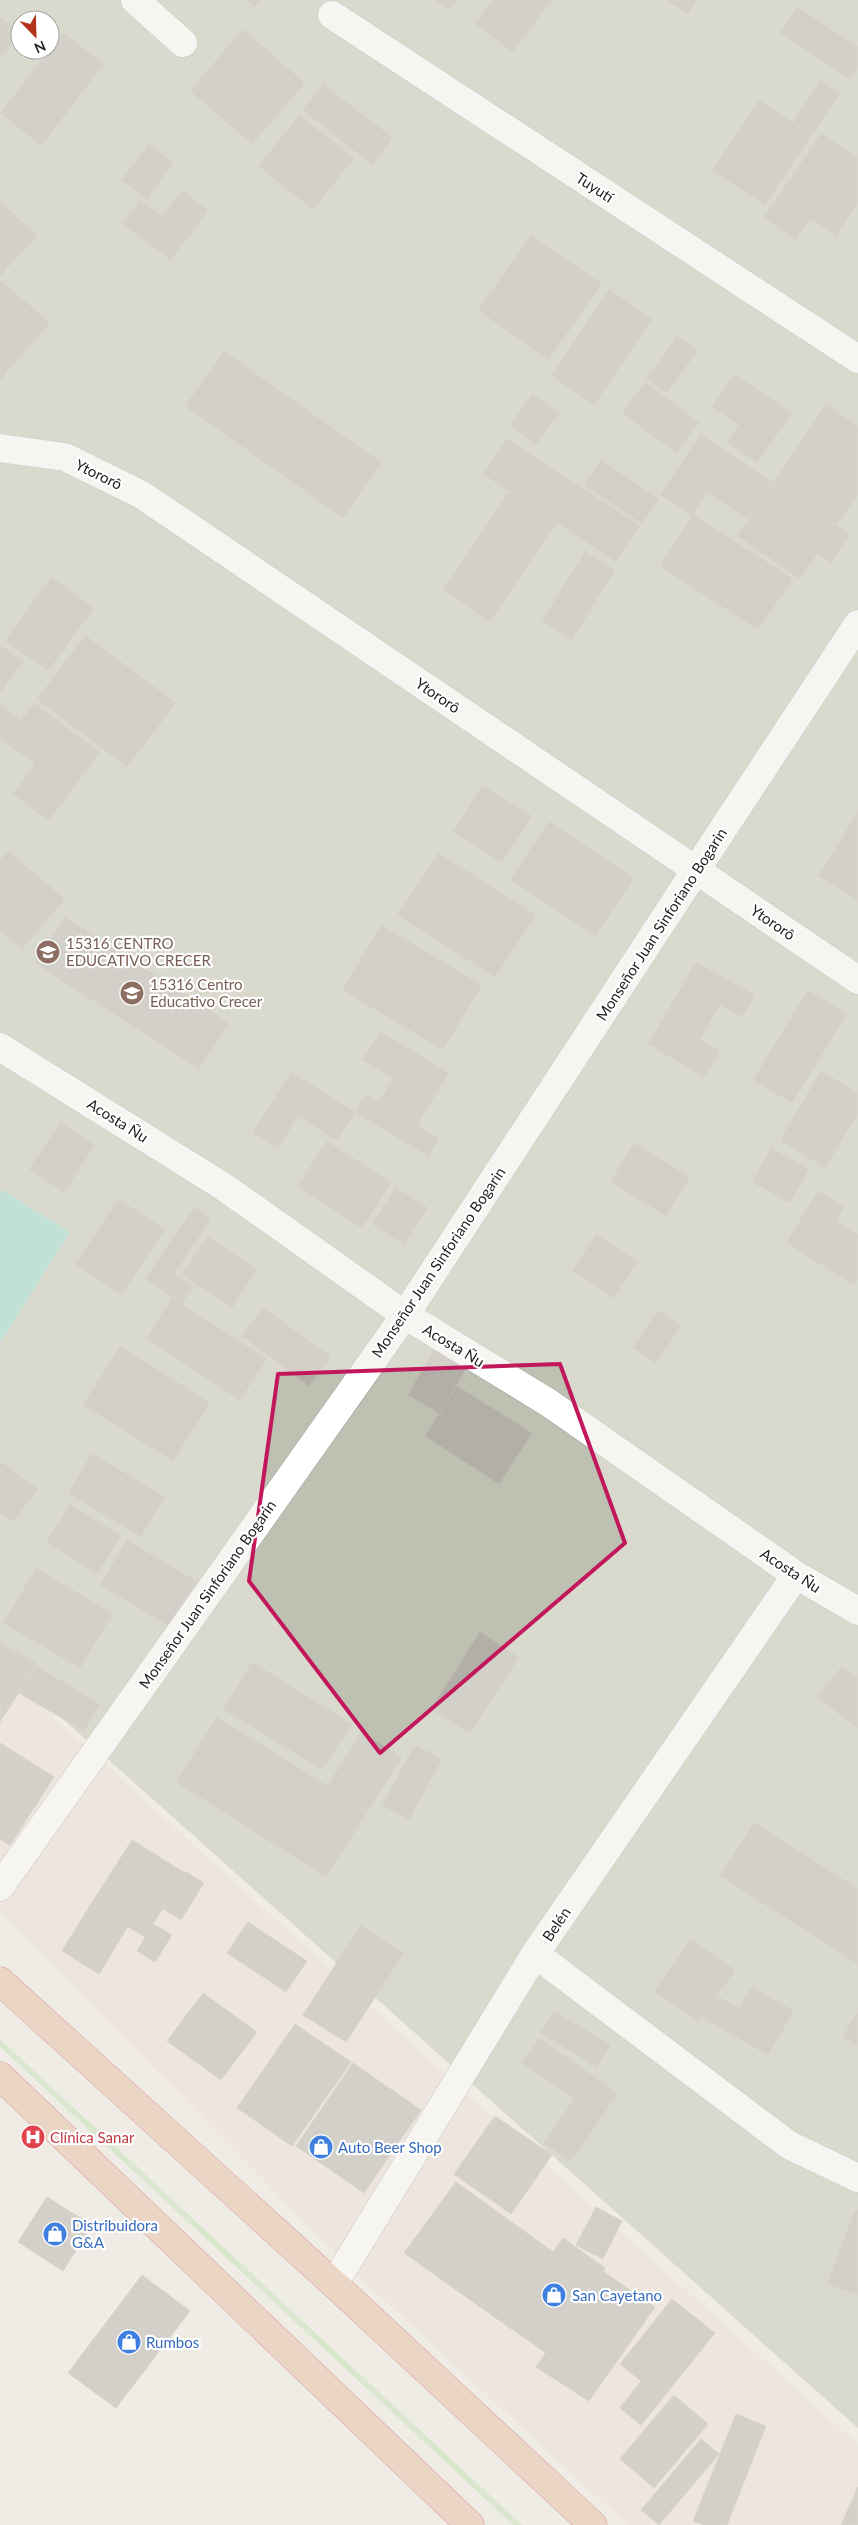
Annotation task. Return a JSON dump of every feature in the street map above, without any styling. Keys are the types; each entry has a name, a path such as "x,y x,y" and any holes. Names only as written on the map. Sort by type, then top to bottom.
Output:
{"highway":[{"path":"0,1981 334,2284 593,2525"},
{"path":"0,2076 470,2525"}],"street":[{"path":"135,0 183,42"},
{"name":"Tuyutí","path":"332,15 858,359"},
{"name":"Ytororô","path":"0,448 65,458 142,495 858,980"},
{"name":"Monseñor Juan Sinforiano Bogarin","path":"0,1887 405,1315 858,624"},
{"name":"Acosta Ñu","path":"0,1047 224,1187 405,1315 549,1403 796,1575 858,1611"},
{"name":"Belén","path":"334,2284 535,1954 796,1575"},
{"path":"535,1954 789,2145 858,2178"}],"highlighted area":[{"path":"560,1364 625,1543 380,1753 249,1581 278,1374"}],"shaded area":[{"path":"0,0 858,0 858,2428 0,1663"},
{"path":"2,1190 70,1232 0,1343 0,1193"},
{"path":"0,1668 467,2094 858,2444 858,2525 627,2525 356,2274 0,1912"}],"green space":[{"path":"0,2039 522,2525 513,2525 0,2047"}],"building":[{"path":"245,0 261,0 255,7"},
{"path":"435,0 457,0 449,10"},
{"path":"492,0 552,0 513,52 475,24"},
{"path":"666,0 697,0 688,14"},
{"path":"797,7 858,47 858,66 849,79 780,33"},
{"path":"0,17 10,24 10,46 0,59"},
{"path":"243,29 305,83 252,144 190,91"},
{"path":"63,32 104,64 41,146 0,113 41,60 60,60 60,36"},
{"path":"820,81 840,94 812,135 793,122"},
{"path":"323,84 393,138 372,165 303,110"},
{"path":"759,100 812,135 765,205 712,170"},
{"path":"299,115 354,158 313,210 258,166"},
{"path":"821,133 858,158 858,203 836,236 778,197"},
{"path":"149,144 174,163 147,199 121,180"},
{"path":"182,190 208,210 189,236 162,217"},
{"path":"778,197 810,219 796,240 763,217"},
{"path":"140,200 189,236 171,260 122,224"},
{"path":"0,201 37,236 0,276"},
{"path":"531,235 602,284 548,360 478,310"},
{"path":"2,281 50,323 0,380 0,283"},
{"path":"609,289 652,319 594,405 551,375"},
{"path":"677,336 698,350 667,393 646,379"},
{"path":"224,351 382,463 343,518 185,406"},
{"path":"734,374 792,413 757,463 727,442 739,425 712,407"},
{"path":"645,382 699,422 676,453 622,413"},
{"path":"532,394 559,413 536,445 510,426"},
{"path":"826,404 858,426 858,494 837,525 773,482"},
{"path":"701,434 773,482 748,519 708,493 692,516 660,495"},
{"path":"507,438 640,526 616,562 483,474"},
{"path":"601,460 659,499 642,524 584,485"},
{"path":"773,482 850,534 831,563 817,554 800,579 737,536"},
{"path":"773,482 850,534 831,563 817,554 800,579 737,536"},
{"path":"509,491 557,523 490,622 443,590"},
{"path":"509,491 557,523 490,622 443,590"},
{"path":"693,514 793,579 758,630 660,566"},
{"path":"585,551 615,570 572,640 542,621"},
{"path":"51,577 94,608 48,671 5,641"},
{"path":"85,635 176,703 127,767 37,699"},
{"path":"0,645 23,661 0,694"},
{"path":"34,703 100,752 49,821 13,794 35,764 5,742"},
{"path":"0,704 21,720 5,742 0,739"},
{"path":"482,785 532,816 502,863 453,832"},
{"path":"858,812 858,900 818,876"},
{"path":"549,821 634,878 596,936 510,880"},
{"path":"8,851 65,899 22,949 0,931 0,860"},
{"path":"438,853 536,915 495,977 397,915"},
{"path":"438,853 536,915 495,977 397,915"},
{"name":"15316 Centro Educativo Crecer","path":"65,917 229,1023 199,1069 35,963"},
{"name":"15316 Centro Educativo Crecer","path":"65,917 229,1023 199,1069 35,963"},
{"path":"381,925 482,985 443,1050 342,990"},
{"path":"696,962 755,995 742,1017 720,1005 700,1039 720,1051 704,1077 648,1044"},
{"path":"696,962 755,995 742,1017 720,1005 700,1039 720,1051 704,1077 648,1044"},
{"path":"808,990 847,1014 792,1103 753,1080"},
{"path":"380,1031 449,1073 417,1125 439,1139 428,1156 355,1112 366,1094 379,1102 393,1078 362,1060"},
{"path":"821,1071 858,1093 858,1114 825,1168 780,1140"},
{"path":"291,1072 355,1112 337,1141 298,1116 278,1148 252,1133"},
{"path":"61,1122 95,1145 64,1192 29,1169"},
{"path":"327,1141 391,1183 362,1228 297,1187"},
{"path":"634,1143 690,1177 666,1216 610,1182"},
{"path":"634,1143 690,1177 666,1216 610,1182"},
{"path":"771,1148 809,1169 790,1203 752,1182"},
{"path":"396,1187 428,1208 404,1245 372,1224"},
{"path":"818,1191 844,1206 836,1221 858,1234 858,1278 854,1285 786,1243"},
{"path":"118,1199 165,1229 122,1295 75,1265"},
{"path":"194,1207 211,1219 163,1291 145,1279"},
{"path":"596,1234 638,1261 614,1298 572,1271"},
{"path":"596,1234 638,1261 614,1298 572,1271"},
{"path":"208,1236 257,1269 232,1308 182,1275"},
{"path":"175,1274 193,1286 182,1304 163,1291"},
{"path":"172,1298 267,1359 240,1400 146,1339"},
{"path":"263,1307 331,1357 309,1386 242,1336"},
{"path":"658,1310 681,1326 656,1363 633,1348"},
{"path":"120,1346 210,1403 173,1461 83,1405"},
{"path":"434,1349 466,1368 440,1414 408,1395"},
{"path":"434,1349 466,1368 440,1414 408,1395"},
{"path":"457,1386 532,1433 499,1484 425,1436"},
{"path":"92,1453 165,1497 141,1537 68,1493"},
{"path":"0,1461 38,1489 13,1522 0,1513"},
{"path":"70,1504 121,1536 97,1574 46,1542"},
{"path":"127,1540 196,1581 169,1626 100,1585"},
{"path":"127,1540 196,1581 169,1626 100,1585"},
{"path":"36,1568 113,1614 80,1668 3,1623"},
{"path":"480,1632 519,1657 470,1734 431,1709"},
{"path":"0,1641 37,1664 0,1722"},
{"path":"0,1643 34,1664 0,1718"},
{"path":"252,1662 352,1724 322,1770 223,1709"},
{"path":"36,1666 100,1704 84,1731 19,1693"},
{"path":"36,1666 100,1704 84,1731 19,1693"},
{"path":"842,1666 858,1678 858,1708 848,1721 817,1697"},
{"path":"858,1708 858,1729 848,1721"},
{"path":"217,1717 368,1811 326,1877 176,1782"},
{"path":"362,1732 402,1757 368,1811 327,1786"},
{"path":"0,1743 54,1777 10,1845 0,1839"},
{"path":"0,1743 54,1777 10,1845 0,1839"},
{"path":"415,1745 442,1759 409,1820 382,1805"},
{"path":"754,1822 858,1889 858,1964 720,1876"},
{"path":"132,1840 185,1873 145,1937 91,1904"},
{"path":"186,1872 204,1883 181,1920 163,1909"},
{"path":"91,1904 128,1926 99,1974 62,1951"},
{"path":"248,1922 307,1961 286,1992 227,1953"},
{"path":"153,1924 172,1935 155,1962 137,1951"},
{"path":"361,1925 404,1953 346,2042 303,2015"},
{"path":"690,1939 735,1970 699,2022 654,1992"},
{"path":"752,1987 794,2011 768,2055 703,2018 717,1996 739,2008"},
{"path":"203,1993 257,2032 221,2080 167,2041"},
{"path":"554,2011 611,2045 597,2067 540,2033"},
{"path":"856,2013 858,2014 858,2045 843,2037"},
{"path":"295,2024 351,2062 292,2146 237,2108"},
{"path":"539,2038 618,2093 571,2162 544,2143 574,2099 521,2063"},
{"path":"353,2063 421,2110 364,2193 296,2146"},
{"path":"495,2116 552,2155 511,2214 454,2174"},
{"path":"456,2182 553,2252 503,2323 404,2253"},
{"name":"Distribuidora G&A","path":"47,2197 92,2225 63,2271 18,2242"},
{"path":"596,2207 622,2221 603,2259 576,2245"},
{"path":"855,2210 858,2211 858,2295 827,2284"},
{"name":"San Cayetano","path":"563,2238 605,2268 546,2353 503,2323"},
{"path":"601,2270 655,2307 589,2401 536,2367"},
{"name":"Rumbos","path":"142,2275 190,2311 116,2408 68,2373"},
{"path":"672,2299 715,2333 641,2425 620,2408 641,2381 620,2364"},
{"path":"674,2395 708,2424 654,2488 620,2459"},
{"path":"736,2414 766,2426 727,2525 704,2525 693,2521"},
{"path":"701,2439 719,2454 659,2525 641,2510"},
{"path":"858,2487 858,2525 841,2525"},
{"path":"858,2493 858,2525 844,2525"}],"place":[{"name":"15316 CENTRO EDUCATIVO CRECER","path":"48,952"},
{"name":"15316 Centro Educativo Crecer","path":"132,993"},
{"name":"Clínica Sanar","path":"33,2137"},
{"name":"Auto Beer Shop","path":"321,2147"},
{"name":"Distribuidora G&A","path":"55,2234"},
{"name":"San Cayetano","path":"554,2295"},
{"name":"Rumbos","path":"129,2342"}]}
